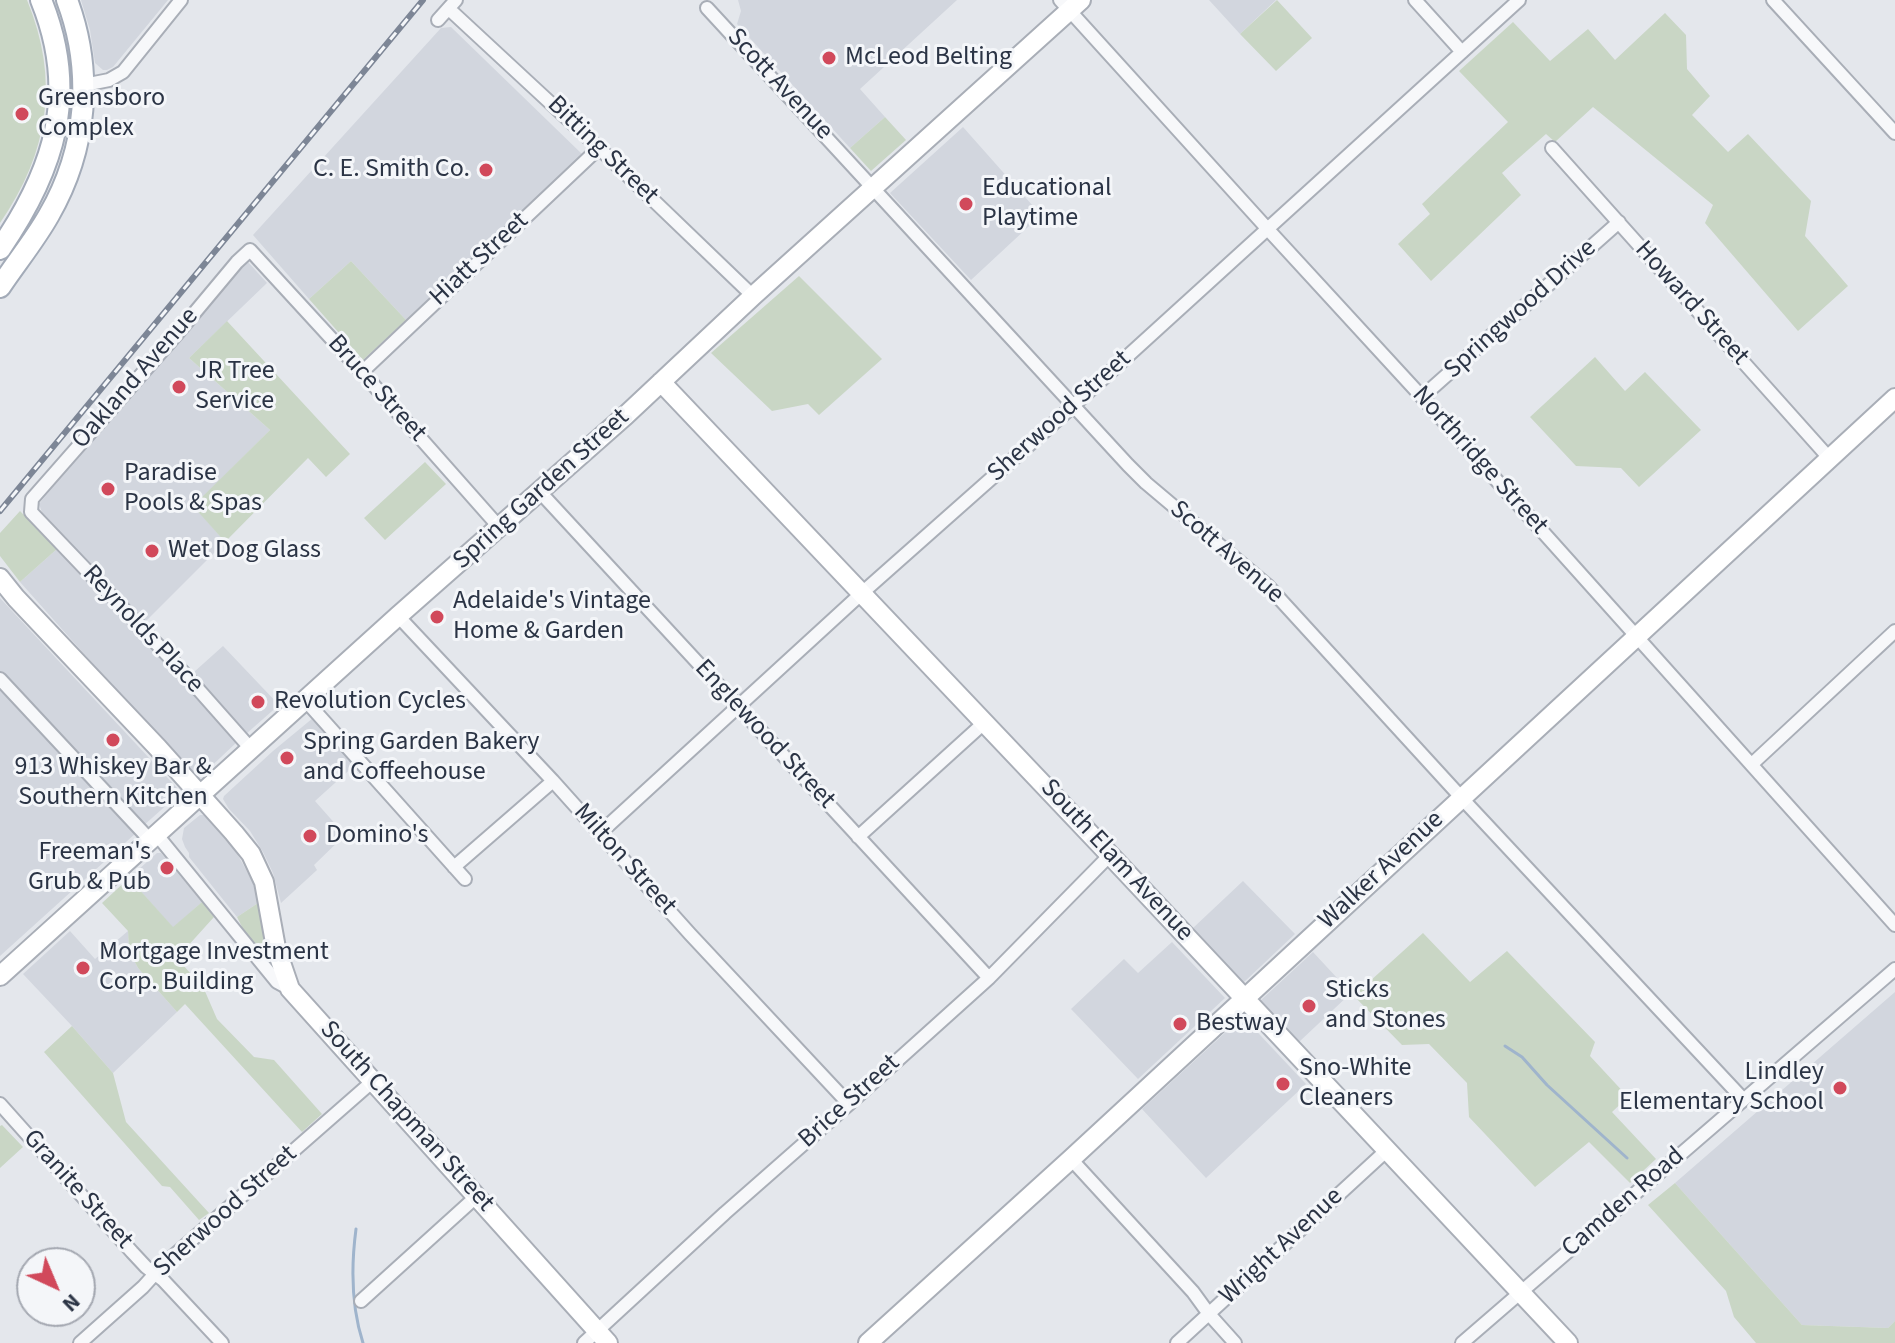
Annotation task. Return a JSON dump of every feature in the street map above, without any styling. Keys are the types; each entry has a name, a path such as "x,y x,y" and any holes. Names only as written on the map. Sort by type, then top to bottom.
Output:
{"main road":[{"path":"0,287 41,228 69,173 79,141 84,85 80,40 67,0"},
{"path":"43,4 63,39 69,62 84,85"},
{"path":"0,249 35,191 52,144 58,113 60,79 55,39 43,4"},
{"path":"52,144 63,150 57,174 61,191"}],"street":[{"path":"84,85 109,80 123,72 181,0"},
{"path":"1415,0 1462,52"},
{"name":"Sherwood Street","path":"600,833 1519,0"},
{"path":"1781,3 1895,133"},
{"path":"438,20 452,4"},
{"name":"Bitting Street","path":"452,4 753,296"},
{"name":"Spring Garden Street","path":"0,976 398,616 540,492 1070,4"},
{"name":"Northridge Street","path":"1070,4 1267,229 1422,397 1895,925"},
{"name":"Scott Avenue","path":"707,8 1072,407 1146,483 1267,585 1743,1099"},
{"name":"Hiatt Street","path":"362,372 599,148"},
{"name":"Howard Street","path":"1552,148 1830,459"},
{"name":"Springwood Drive","path":"1422,397 1619,222"},
{"name":"Bruce Street","path":"250,250 500,528"},
{"name":"Oakland Avenue","path":"31,512 32,499 250,250"},
{"name":"South Elam Avenue","path":"661,382 1568,1343"},
{"name":"Walker Avenue","path":"868,1343 1895,398"},
{"name":"Englewood Street","path":"540,492 989,978"},
{"name":"Reynolds Place","path":"31,512 175,663 252,750"},
{"name":"South Chapman Street","path":"0,578 244,844 260,871 276,948 290,989 477,1196 597,1339"},
{"name":"Milton Street","path":"398,616 849,1104"},
{"path":"1752,764 1895,631"},
{"path":"0,679 154,838 226,918 277,982 290,989"},
{"path":"306,701 465,879"},
{"path":"858,837 985,722"},
{"path":"454,867 553,781"},
{"name":"Brice Street","path":"597,1339 725,1213 989,978 1110,855"},
{"name":"Camden Road","path":"1462,1343 1895,969"},
{"name":"Sherwood Street","path":"80,1343 373,1081"},
{"name":"Granite Street","path":"0,1104 132,1252 222,1343"},
{"name":"Wright Avenue","path":"1177,1343 1386,1151"},
{"path":"1071,1159 1193,1292 1235,1343"},
{"path":"361,1301 477,1196"}],"shaded area":[{"path":"81,0 168,0 113,67 103,70 95,63"},
{"path":"738,0 957,0 860,89 885,117 850,148 737,24 741,11"},
{"path":"1209,0 1276,0 1240,34"},
{"path":"451,27 583,155 406,320 351,261 309,299 253,235 441,28"},
{"name":"Educational Playtime","path":"963,127 1041,215 971,280 890,193"},
{"path":"248,262 267,283 189,358 270,430 194,506 225,542 146,621 44,518 39,504 104,423 241,264"},
{"path":"57,549 178,674 237,742 203,774 194,772 20,582"},
{"path":"0,598 178,789 179,794 143,826 0,672"},
{"path":"223,646 279,705 246,734 210,695 194,672"},
{"path":"0,685 136,833 0,956"},
{"path":"313,718 356,764 315,801 345,835 314,865 317,870 281,903 273,873 263,852 223,799"},
{"path":"204,815 235,850 253,882 258,903 237,917 189,857 182,839 184,828"},
{"path":"157,853 161,853 202,902 173,928 129,878"},
{"path":"1243,881 1295,934 1243,983 1193,928"},
{"path":"70,931 95,959 128,931 129,951 138,968 177,1012 113,1073 23,974"},
{"path":"1172,942 1225,998 1138,1079 1071,1009 1124,959 1138,973"},
{"path":"1313,952 1351,993 1299,1042 1260,1001"},
{"name":"Lindley Elementary School","path":"1895,992 1895,1321 1888,1328 1802,1325 1675,1183"},
{"path":"1240,1019 1246,1020 1306,1084 1206,1178 1142,1109"}],"green space":[{"name":"Greensboro Complex","path":"0,0 27,0 44,59 46,87 39,142 30,169 0,223"},
{"path":"1277,0 1312,38 1276,71 1240,34"},
{"path":"1665,13 1686,35 1687,69 1710,96 1692,115 1728,152 1748,134 1811,201 1805,236 1848,286 1798,331 1705,223 1713,205 1593,107 1555,142 1546,134 1502,173 1521,195 1431,281 1398,244 1430,214 1422,204 1508,122 1459,71 1513,22 1550,61 1588,29 1615,60"},
{"path":"885,117 906,140 871,171 850,148"},
{"path":"351,261 406,320 363,360 309,299"},
{"path":"799,276 882,359 819,415 808,404 772,411 711,353"},
{"path":"227,321 350,454 326,477 308,458 225,542 193,506 270,430 189,358"},
{"path":"1595,357 1625,391 1645,372 1701,430 1639,487 1621,468 1576,466 1530,417"},
{"path":"425,462 446,484 385,540 364,518"},
{"path":"20,511 57,549 20,582 0,556 0,533"},
{"path":"129,878 173,927 202,902 214,917 177,958 204,989 217,1019 254,1057 274,1060 322,1114 302,1132 185,1004 177,1012 138,968 129,951 128,931 102,903"},
{"path":"258,903 266,959 246,935 237,917"},
{"path":"1423,933 1470,982 1507,951 1595,1042 1590,1056 1628,1097 1612,1112 1656,1159 1630,1183 1589,1142 1535,1187 1469,1117 1467,1083 1429,1044 1402,1045 1351,993 1369,982"},
{"path":"72,1026 113,1073 126,1122 209,1213 199,1220 170,1187 162,1186 44,1052"},
{"path":"0,1126 23,1147 0,1168"},
{"path":"1675,1183 1802,1325 1888,1328 1895,1321 1895,1343 1756,1343 1734,1317 1726,1291 1648,1205"}],"waterway":[{"path":"1505,1046 1522,1057 1547,1085 1627,1158"},
{"path":"356,1229 353,1286 363,1343"}],"railway":[{"path":"0,511 423,0"}],"place":[{"name":"McLeod Belting","path":"829,58"},
{"name":"Greensboro Complex","path":"22,114"},
{"name":"C. E. Smith Co.","path":"486,170"},
{"name":"Educational Playtime","path":"966,204"},
{"name":"JR Tree Service","path":"179,387"},
{"name":"Paradise Pools & Spas","path":"108,489"},
{"name":"Wet Dog Glass","path":"152,551"},
{"name":"Adelaide's Vintage Home & Garden","path":"437,617"},
{"name":"Revolution Cycles","path":"258,702"},
{"name":"913 Whiskey Bar & Southern Kitchen","path":"113,740"},
{"name":"Spring Garden Bakery and Coffeehouse","path":"287,758"},
{"name":"Domino's","path":"310,836"},
{"name":"Freeman's Grub & Pub","path":"167,868"},
{"name":"Mortgage Investment Corp. Building","path":"83,968"},
{"name":"Sticks and Stones","path":"1309,1006"},
{"name":"Bestway","path":"1180,1024"},
{"name":"Sno-White Cleaners","path":"1283,1084"},
{"name":"Lindley Elementary School","path":"1840,1088"}]}
